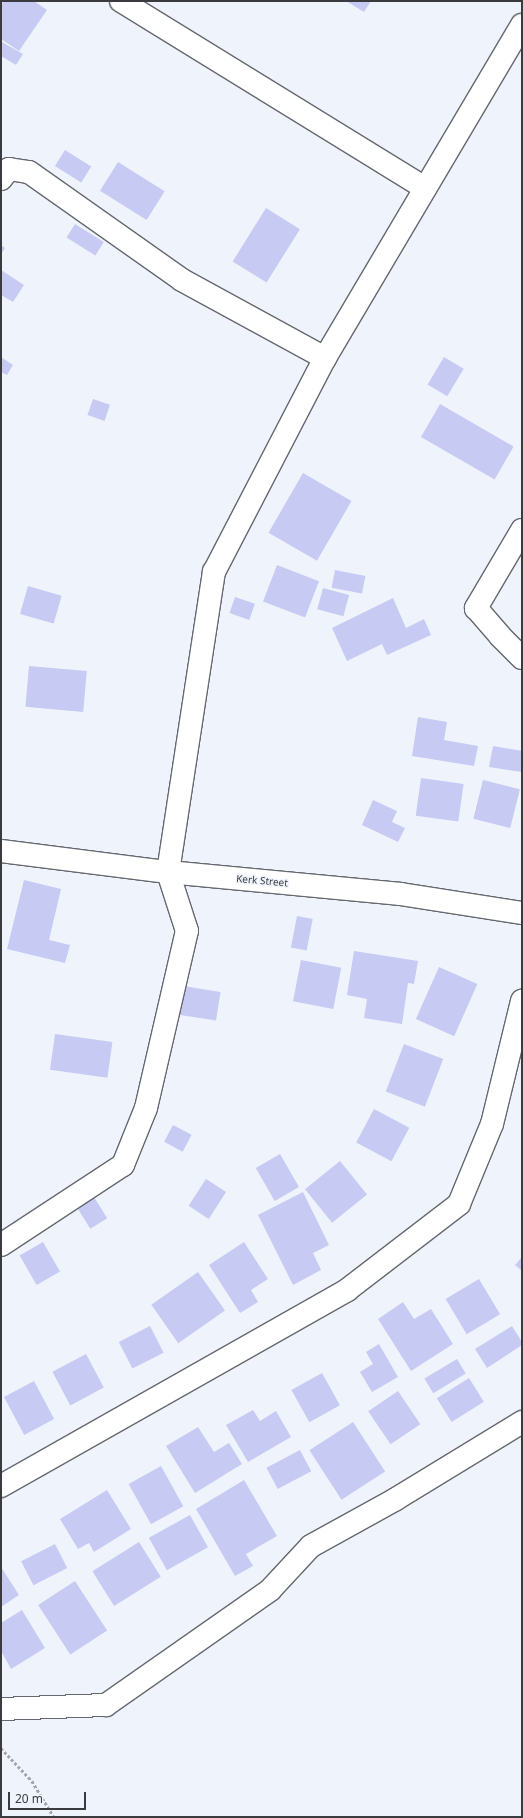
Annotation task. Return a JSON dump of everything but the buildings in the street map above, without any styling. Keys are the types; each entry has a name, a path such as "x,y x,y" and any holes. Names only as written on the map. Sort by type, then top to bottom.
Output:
{"street":[{"path":"121,1 425,188"},
{"path":"1,1245 123,1165 146,1108 187,931 168,872 214,572 325,358 522,25"},
{"path":"1,179 9,169 29,172 182,280 325,358"},
{"path":"522,530 476,608 500,636 522,658"},
{"name":"Kerk Street","path":"1,851 168,872 401,894 522,913"},
{"path":"1,1486 347,1290 459,1204 492,1124 522,1001"},
{"path":"1,1709 106,1705 270,1590 311,1546 396,1499 522,1422"}],"path":[{"path":"1,1748 32,1781 54,1817"}]}
